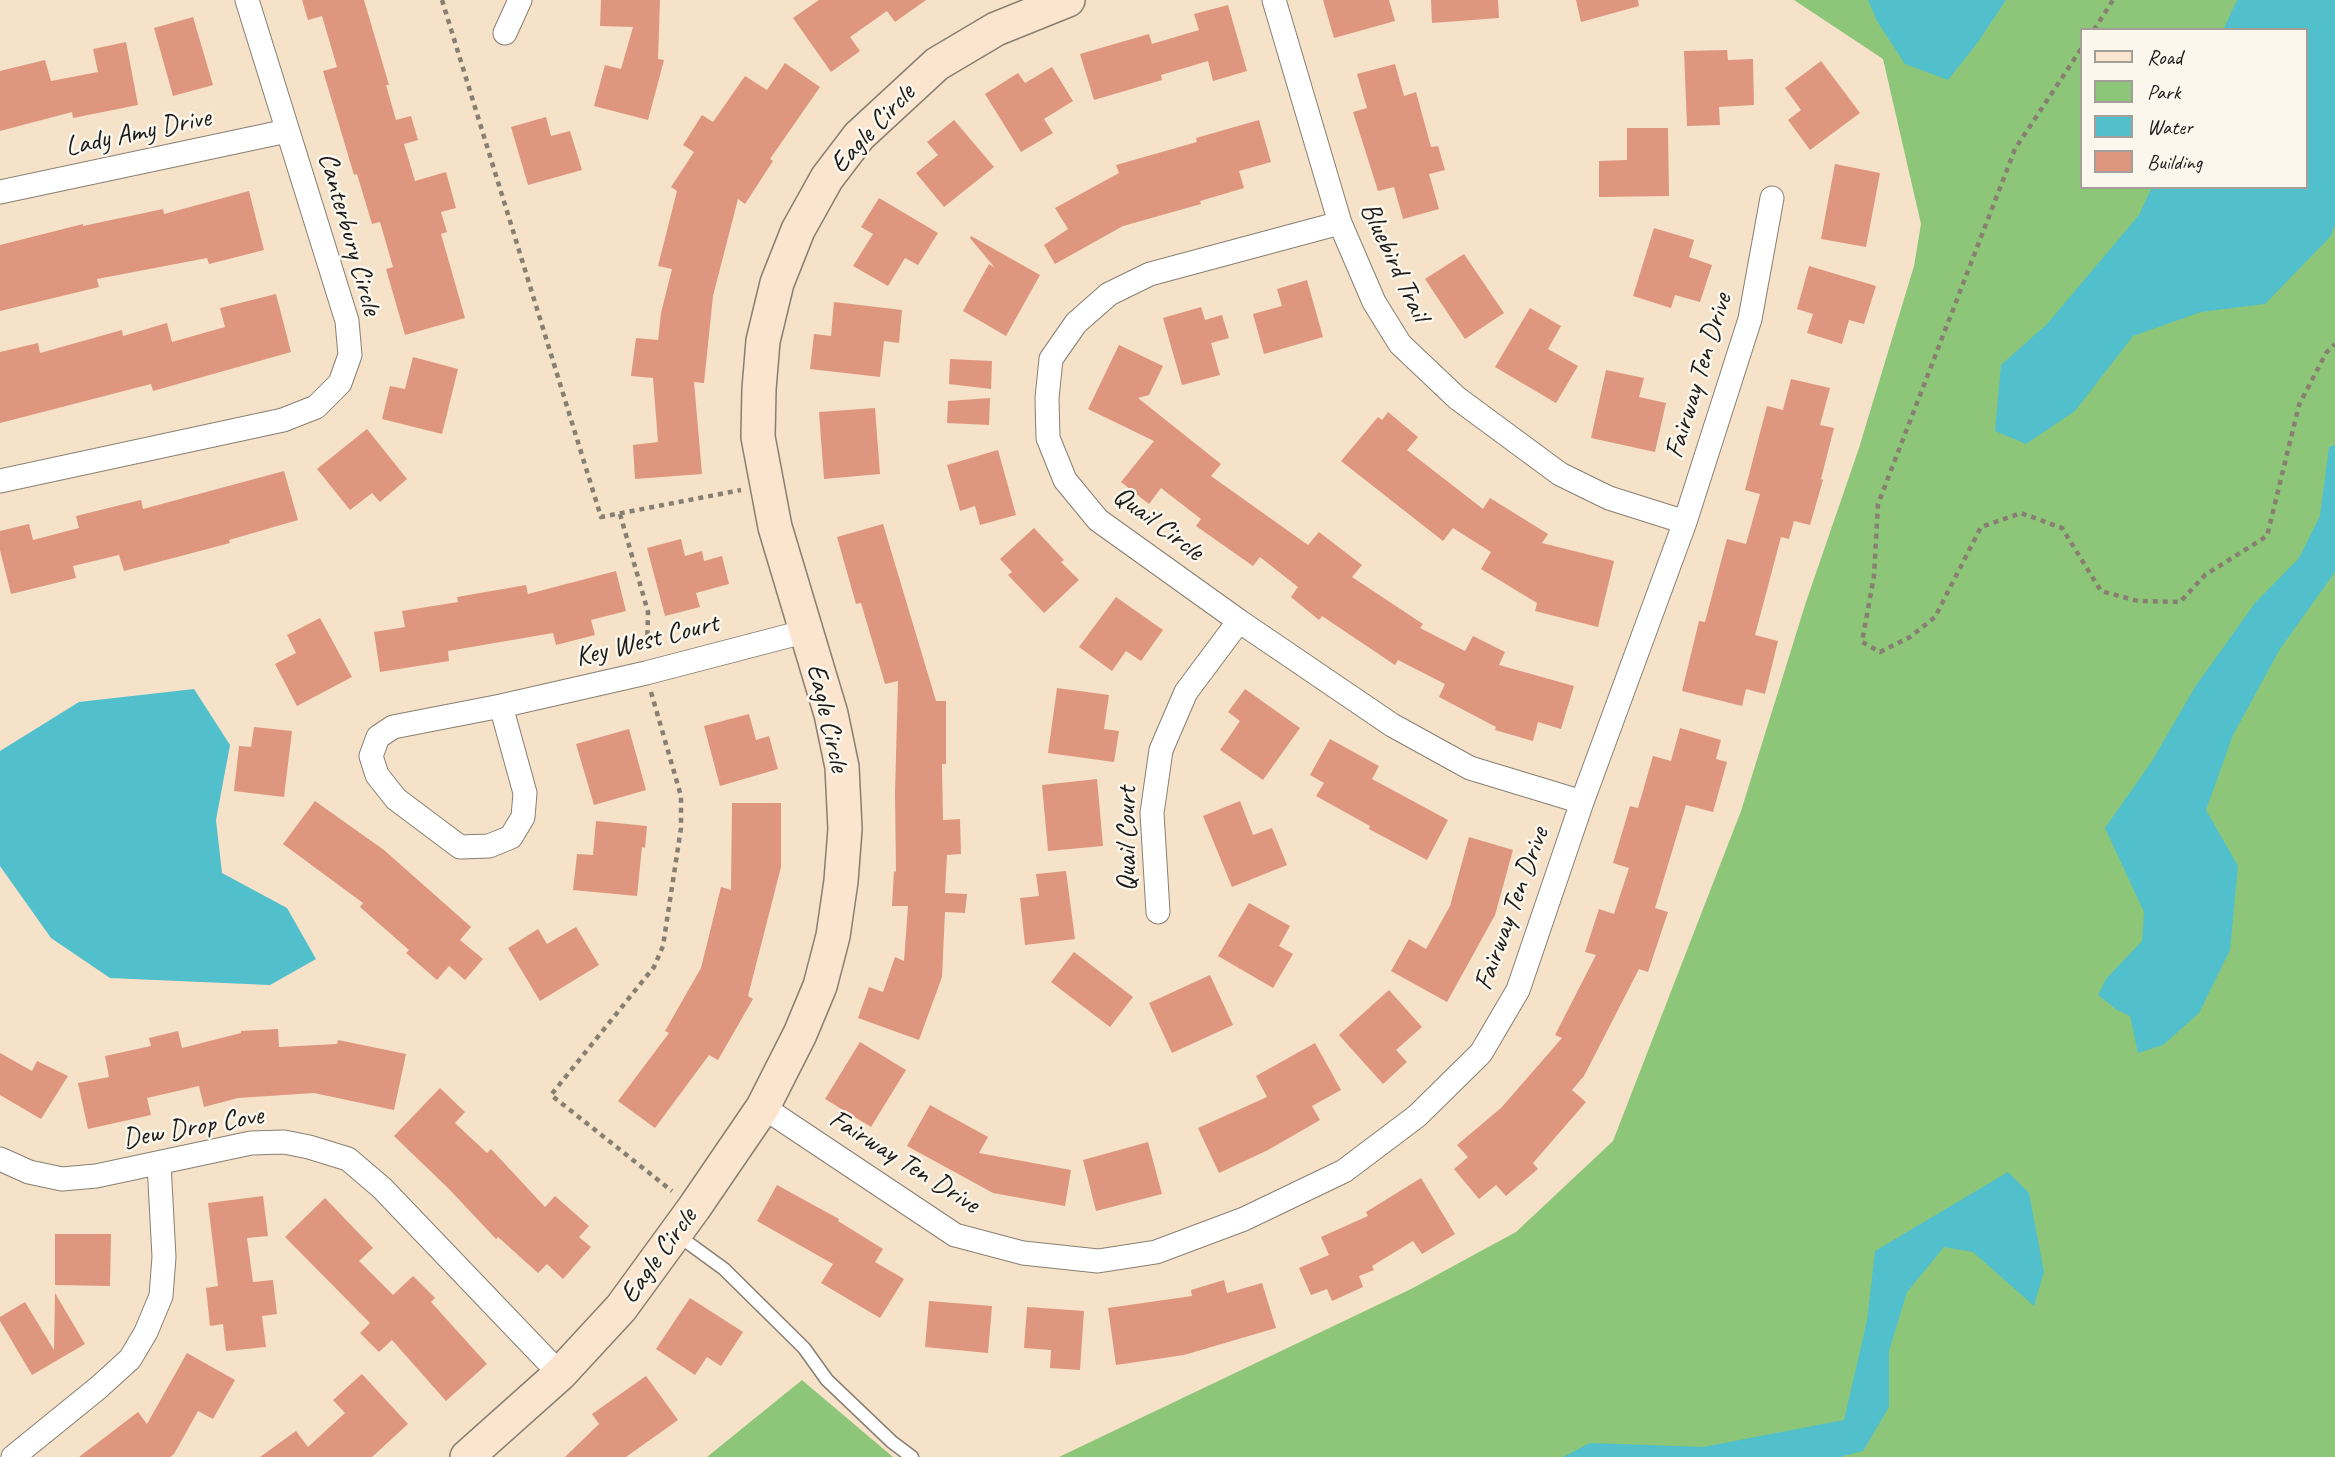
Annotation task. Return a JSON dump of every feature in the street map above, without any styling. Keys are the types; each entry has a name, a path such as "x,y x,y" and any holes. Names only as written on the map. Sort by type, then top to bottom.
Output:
{"street":[{"name":"Canterbury Circle","path":"0,481 283,420 316,407 340,383 350,355 347,321 247,0"},
{"path":"505,33 520,0"},
{"name":"Eagle Circle","path":"467,1457 560,1374 621,1308 763,1107 800,1034 820,986 833,936 841,881 845,829 842,767 831,714 775,527 758,437 763,341 777,283 798,230 827,178 859,136 937,64 996,29 1068,0"},
{"name":"Bluebird Trail","path":"1274,0 1340,223 1374,302 1400,344 1457,398 1560,474 1609,498 1685,522"},
{"name":"Lady Amy Drive","path":"0,192 287,131"},
{"name":"Fairway Ten Drive","path":"763,1107 955,1235 1023,1253 1098,1261 1156,1251 1244,1219 1344,1171 1417,1116 1481,1053 1518,990 1582,802 1685,522 1750,319 1772,198"},
{"name":"Quail Circle","path":"1340,223 1150,274 1109,294 1076,323 1051,359 1047,398 1048,438 1065,480 1098,520 1239,621 1392,725 1470,768 1582,802"},
{"name":"Quail Court","path":"1158,912 1152,813 1161,750 1186,692 1239,621"},
{"name":"Key West Court","path":"501,706 525,793 523,817 511,837 489,846 460,847 396,799 377,775 371,756 378,737 393,727 646,673 807,631"},
{"name":"Dew Drop Cove","path":"0,1159 29,1172 62,1180 159,1164 251,1143 284,1142 348,1159 382,1188 560,1374"},
{"path":"13,1457 130,1359 146,1332 161,1296 164,1257 159,1164"}],"lane":[{"path":"685,1221 724,1269 804,1348 827,1380 892,1442 912,1457"}],"path":[{"path":"442,0 601,517 766,485"},
{"path":"2095,28 2113,0"},
{"path":"2080,51 2015,149 1878,503 1874,576 1862,642 1880,652 1919,631 1935,617 1981,527 2021,513 2062,528 2101,591 2138,601 2180,602 2205,575 2267,536 2300,405 2326,353 2335,344"},
{"path":"620,514 648,612 646,673 681,796 681,828 663,946 654,967 551,1095 685,1221"}],"green space":[{"path":"1794,0 2335,0 2335,1457 1059,1457 1411,1289 1516,1232 1613,1141 1741,811 1806,602 1859,448 1914,266 1921,224 1883,59"},
{"path":"802,1380 893,1457 707,1457"}],"water":[{"path":"1868,0 2006,0 1948,80 1905,64 1877,21"},
{"path":"2237,0 2335,0 2335,225 2330,237 2265,304 2201,312 2133,336 2075,411 2026,444 1995,431 2001,365 2047,324 2139,215 2151,189 2307,189 2307,28 2224,28"},
{"path":"2335,445 2335,572 2280,649 2233,735 2206,810 2238,866 2230,950 2199,1013 2163,1045 2138,1053 2130,1016 2117,1010 2098,995 2106,979 2142,941 2144,912 2105,828 2152,761 2195,687 2255,603 2299,558 2320,516 2329,447"},
{"path":"194,689 230,745 216,820 222,873 287,908 316,959 270,985 110,978 51,938 0,866 0,751 79,702"},
{"path":"2008,1172 2029,1193 2044,1272 2034,1306 1973,1252 1944,1247 1907,1292 1889,1351 1889,1407 1863,1451 1840,1457 1563,1457 1590,1443 1703,1447 1844,1420 1867,1321 1875,1251"}],"building":[{"path":"302,0 364,0 389,85 386,85 396,120 411,116 418,140 404,144 415,181 446,172 456,208 441,212 447,232 441,234 465,318 405,335 386,269 393,267 380,222 372,224 357,174 354,175 323,71 337,67 322,16 308,20"},
{"path":"601,0 660,0 658,59 664,60 648,120 594,106 605,65 621,69 633,27 600,26"},
{"path":"819,0 926,0 895,22 887,11 850,37 860,51 831,72 793,18"},
{"path":"1323,0 1389,0 1395,21 1334,38"},
{"path":"1431,0 1498,0 1499,18 1432,23"},
{"path":"1576,0 1638,0 1639,6 1581,22"},
{"path":"1228,5 1247,71 1213,81 1208,61 1161,75 1162,80 1094,100 1080,54 1149,34 1152,44 1199,30 1194,14"},
{"path":"193,17 213,85 173,96 154,28"},
{"path":"126,42 138,105 73,118 72,112 0,131 0,71 45,60 51,81 98,72 93,49"},
{"path":"1727,50 1728,60 1753,59 1754,105 1719,107 1720,125 1687,126 1684,51"},
{"path":"1821,61 1860,113 1810,150 1788,120 1801,110 1785,88"},
{"path":"785,63 820,87 770,159 773,161 745,204 738,199 713,296 704,383 694,382 702,474 635,479 633,445 658,442 653,378 631,376 636,338 658,340 661,313 672,269 658,266 677,191 671,187 694,152 683,145 702,115 713,122 745,76 767,90"},
{"path":"1395,64 1404,96 1416,92 1431,147 1438,146 1445,170 1429,174 1439,209 1403,219 1394,187 1378,191 1353,112 1367,108 1357,74"},
{"path":"1052,67 1073,101 1044,119 1053,133 1021,152 985,94 1018,73 1025,83"},
{"path":"546,117 551,136 570,131 582,170 528,185 511,127"},
{"path":"954,120 994,167 944,207 916,173 938,155 927,142"},
{"path":"1259,120 1271,162 1239,171 1244,188 1200,201 1201,204 1123,226 1055,264 1044,245 1068,229 1055,208 1119,173 1116,165 1197,142 1196,138"},
{"path":"1627,128 1668,128 1669,196 1599,197 1599,161 1627,160"},
{"path":"1835,164 1880,173 1866,247 1821,239"},
{"path":"249,191 264,250 209,264 207,258 97,279 99,287 0,311 0,245 83,224 163,209 164,214"},
{"path":"879,198 938,233 918,265 905,258 888,286 853,266 873,234 861,227"},
{"path":"1654,228 1694,240 1689,257 1712,265 1700,302 1675,295 1671,308 1633,296"},
{"path":"971,236 1040,275 1006,336 963,311 989,264 995,268"},
{"path":"1464,254 1504,313 1465,339 1425,279"},
{"path":"1809,266 1876,286 1864,324 1849,320 1842,344 1807,333 1813,314 1797,309"},
{"path":"1307,280 1323,337 1264,354 1253,314 1282,306 1277,289"},
{"path":"276,294 291,352 153,391 151,384 0,423 0,352 38,343 40,353 122,330 123,336 167,323 172,342 225,327 220,308"},
{"path":"834,302 902,310 899,343 884,341 880,377 810,369 814,334 831,336"},
{"path":"1201,307 1205,320 1222,315 1229,338 1211,343 1220,375 1182,385 1163,318"},
{"path":"1530,308 1561,326 1548,349 1578,366 1556,403 1495,367"},
{"path":"1119,345 1163,366 1149,395 1138,398 1221,464 1211,476 1308,545 1319,532 1362,565 1352,577 1423,624 1420,628 1465,651 1473,636 1505,652 1499,665 1574,686 1561,729 1538,722 1533,741 1495,730 1496,727 1439,697 1445,684 1398,660 1395,665 1322,616 1319,620 1291,597 1298,587 1260,557 1253,566 1196,526 1201,519 1161,488 1149,504 1121,482 1154,441 1088,409"},
{"path":"413,357 458,369 442,434 382,419 390,386 405,389"},
{"path":"950,359 992,361 991,389 949,384"},
{"path":"1606,370 1644,378 1639,397 1666,403 1655,452 1591,438"},
{"path":"1791,379 1830,388 1820,425 1834,428 1810,525 1794,521 1789,539 1781,537 1755,635 1778,641 1765,694 1746,689 1742,706 1682,691 1699,621 1705,622 1727,539 1746,544 1760,494 1745,490 1767,406 1783,410"},
{"path":"990,398 989,425 947,423 948,401"},
{"path":"875,408 880,474 824,479 819,412"},
{"path":"1388,412 1418,437 1407,450 1483,509 1490,498 1548,534 1542,543 1614,561 1598,627 1535,611 1537,603 1481,569 1491,552 1453,528 1443,541 1341,461 1378,417 1382,420"},
{"path":"367,429 407,479 380,502 372,493 350,510 317,469"},
{"path":"998,450 1016,515 980,525 975,506 960,511 947,465"},
{"path":"284,471 298,520 229,540 230,543 124,571 119,555 73,566 76,578 11,594 0,550 0,531 29,524 33,540 79,528 76,516 141,500 143,509"},
{"path":"883,524 936,701 946,701 946,764 942,764 943,820 960,819 961,854 947,855 945,893 967,894 965,913 945,912 942,977 919,1040 858,1018 869,987 883,992 895,957 904,961 908,906 892,906 894,871 896,872 898,681 885,684 861,603 856,604 837,537"},
{"path":"1034,528 1079,580 1044,613 1008,575 1012,572 1000,559"},
{"path":"681,539 685,556 702,551 704,561 722,556 729,584 696,593 700,607 665,616 647,548"},
{"path":"616,571 626,611 591,620 595,635 556,645 553,633 448,651 449,661 380,672 374,632 405,627 402,611 458,602 457,597 526,585 528,594"},
{"path":"1116,597 1163,630 1141,661 1126,651 1112,671 1079,647"},
{"path":"320,618 352,677 297,706 275,664 296,653 287,635"},
{"path":"1057,688 1109,695 1104,729 1119,731 1114,762 1048,753"},
{"path":"1245,689 1300,728 1263,780 1220,750 1240,721 1228,712"},
{"path":"749,714 756,740 769,736 778,769 720,786 704,726"},
{"path":"254,727 292,731 284,797 234,791 239,746 251,747"},
{"path":"1680,728 1721,740 1716,759 1727,762 1713,812 1686,805 1655,908 1668,912 1648,972 1639,969 1584,1076 1572,1090 1586,1102 1533,1163 1538,1169 1506,1196 1496,1185 1479,1199 1454,1169 1468,1157 1457,1145 1501,1108 1562,1038 1555,1035 1596,955 1585,952 1599,909 1614,914 1629,868 1613,863 1630,806 1638,808 1653,756 1671,761"},
{"path":"629,729 646,790 594,805 576,744"},
{"path":"1330,739 1379,766 1372,779 1448,820 1427,860 1369,829 1370,826 1316,796 1324,783 1310,775"},
{"path":"1097,779 1103,846 1048,851 1042,785"},
{"path":"315,801 384,850 471,927 460,940 483,959 465,980 449,966 437,980 406,953 409,950 360,907 363,903 283,844"},
{"path":"1240,801 1253,835 1272,828 1287,865 1232,887 1203,816"},
{"path":"732,803 781,803 781,867 748,996 753,999 718,1060 709,1055 655,1128 618,1101 669,1033 665,1031 701,968 721,887 731,890"},
{"path":"596,821 647,826 637,896 573,890 577,854 593,855"},
{"path":"1469,837 1513,850 1495,915 1447,1002 1391,971 1409,939 1426,949 1450,906"},
{"path":"1066,871 1075,939 1025,945 1020,898 1039,896 1036,874"},
{"path":"1249,903 1290,926 1279,946 1293,954 1273,988 1218,956"},
{"path":"576,927 599,965 540,1001 508,948 538,929 547,944"},
{"path":"1074,952 1133,997 1110,1027 1051,982"},
{"path":"1210,975 1233,1025 1172,1053 1149,1003"},
{"path":"1389,990 1422,1027 1396,1050 1407,1062 1383,1084 1339,1035"},
{"path":"278,1029 279,1047 337,1044 338,1040 406,1054 394,1110 314,1093 238,1098 204,1107 199,1086 147,1098 151,1115 88,1129 78,1083 109,1077 105,1056 151,1046 149,1038 178,1031 182,1048 241,1031"},
{"path":"860,1042 906,1070 871,1127 825,1099"},
{"path":"1315,1043 1341,1090 1312,1106 1320,1120 1268,1150 1219,1173 1198,1128 1267,1097 1256,1076"},
{"path":"0,1053 32,1071 37,1061 68,1076 41,1119 0,1095"},
{"path":"440,1088 465,1112 455,1123 487,1153 491,1149 545,1207 555,1196 589,1226 579,1237 591,1247 563,1279 547,1264 538,1273 498,1237 496,1239 394,1136"},
{"path":"930,1105 988,1137 979,1153 1071,1170 1065,1206 993,1193 907,1146"},
{"path":"1148,1142 1162,1194 1096,1211 1083,1160"},
{"path":"1421,1178 1455,1234 1422,1254 1413,1241 1372,1266 1374,1270 1359,1276 1363,1287 1332,1301 1327,1289 1311,1295 1299,1268 1329,1255 1321,1237 1368,1216 1366,1212"},
{"path":"777,1185 839,1219 838,1221 883,1249 875,1262 904,1279 880,1318 821,1283 833,1264 757,1221"},
{"path":"263,1196 268,1236 247,1238 253,1282 273,1280 277,1314 262,1316 266,1347 226,1351 223,1324 210,1326 206,1288 218,1286 208,1203"},
{"path":"325,1198 373,1248 359,1261 393,1295 413,1276 435,1298 431,1302 487,1364 446,1401 392,1340 379,1352 360,1333 370,1323 285,1237"},
{"path":"55,1234 111,1234 110,1286 55,1285"},
{"path":"1224,1280 1227,1293 1262,1283 1276,1328 1184,1355 1116,1365 1108,1308 1192,1296 1191,1290"},
{"path":"55,1293 85,1344 32,1375 0,1317 25,1302 54,1350"},
{"path":"690,1298 743,1332 721,1366 707,1357 695,1375 656,1349"},
{"path":"929,1301 992,1306 988,1353 925,1347"},
{"path":"1027,1307 1084,1311 1080,1370 1050,1368 1051,1350 1024,1348"},
{"path":"187,1353 235,1380 213,1419 198,1411 170,1457 79,1457 138,1412 147,1424"},
{"path":"362,1374 408,1424 372,1457 260,1457 296,1431 308,1447 345,1413 333,1400"},
{"path":"646,1376 678,1420 626,1457 565,1457 599,1424 592,1414"}]}
